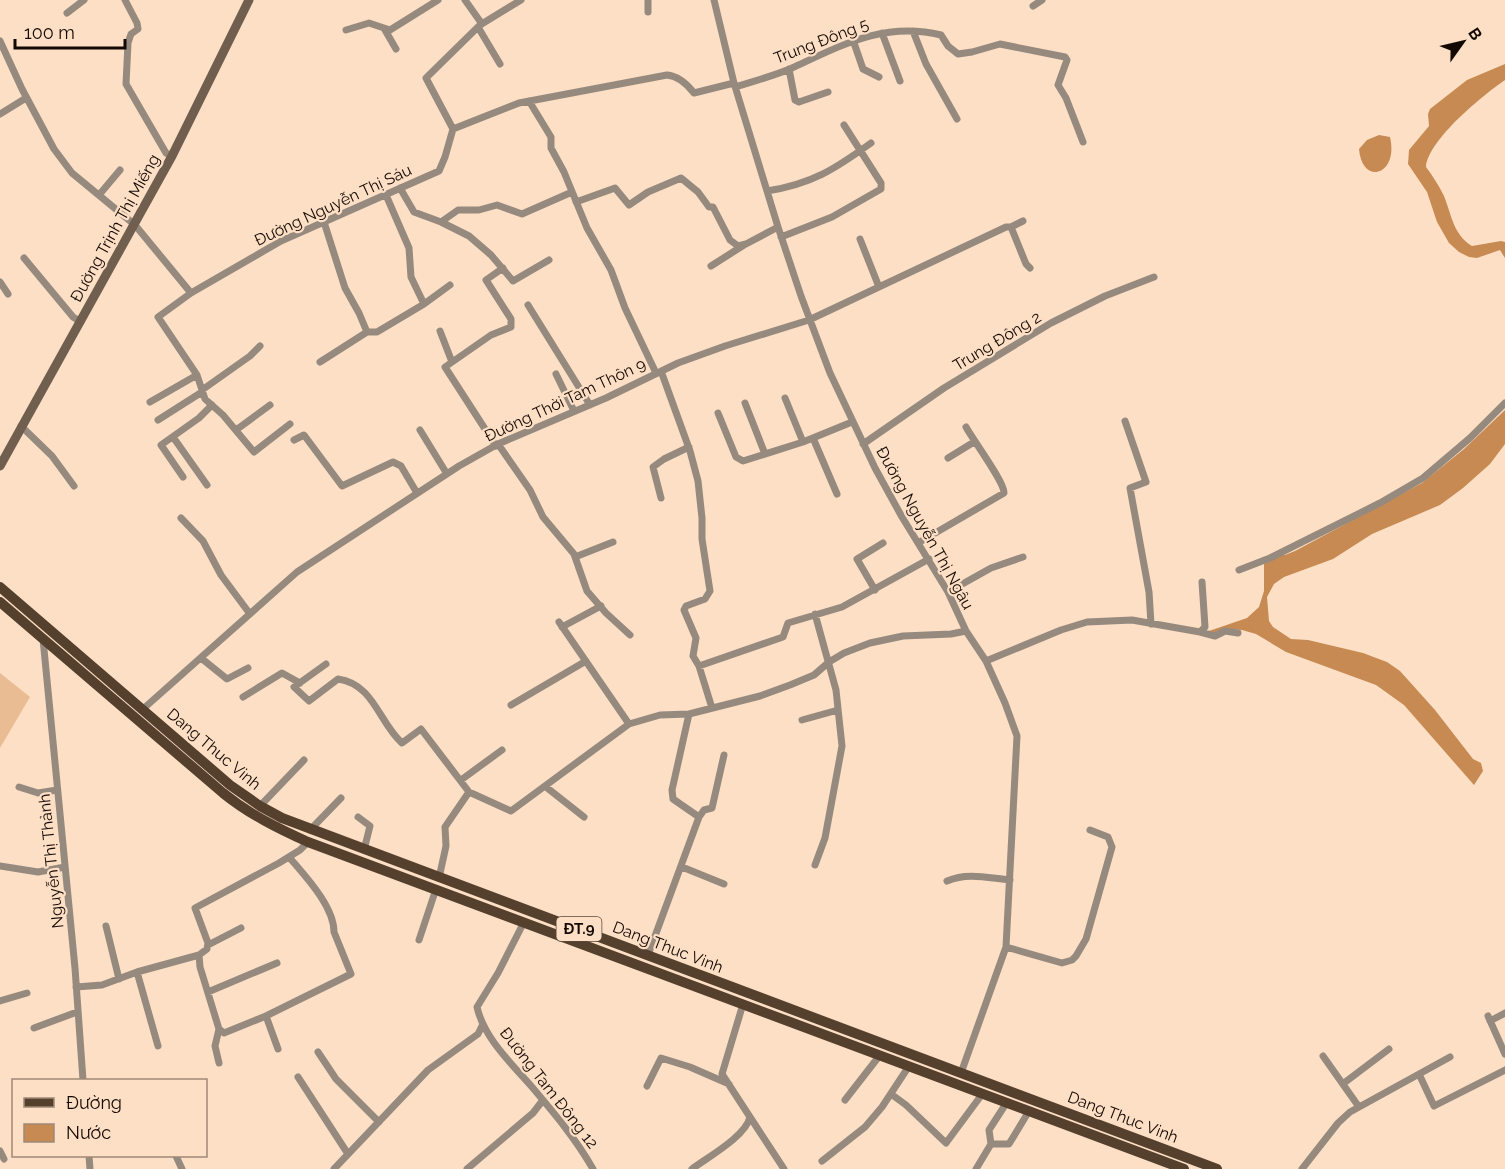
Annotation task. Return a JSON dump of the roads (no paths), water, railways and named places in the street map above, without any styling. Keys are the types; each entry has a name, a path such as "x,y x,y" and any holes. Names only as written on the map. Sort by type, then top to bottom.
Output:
{"main road":[{"name":"Đường Trịnh Thị Miếng","path":"0,466 172,156 249,0"},
{"name":"Dang Thuc Vinh","path":"0,587 231,785 260,806 310,830 1217,1169"},
{"name":"Dang Thuc Vinh","path":"0,602 240,807 273,826 308,842 1184,1169"},
{"path":"957,1083 961,1072"}],"street":[{"path":"125,0 138,29 131,34 128,43 126,84 166,153 172,156"},
{"path":"386,30 390,30 438,0"},
{"path":"465,0 500,64"},
{"path":"521,0 480,25 426,78 453,129 519,103 667,75 675,75 694,93 735,85"},
{"path":"648,0 648,12"},
{"name":"Đường Nguyễn Thị Ngâu","path":"714,0 735,85 809,320 852,422 902,517 948,592 966,631 986,661 1017,736 1006,947 961,1072"},
{"path":"1033,6 1042,0"},
{"path":"67,13 81,1"},
{"path":"346,30 369,23 376,24 386,30 396,49"},
{"name":"Trung Đông 5","path":"735,85 789,69 853,40 892,30 926,31 941,34 948,46 958,54 1000,44 1065,57 1067,60 1058,85 1066,98 1083,142"},
{"path":"913,32 926,64 957,119"},
{"path":"882,33 900,81"},
{"path":"853,40 863,69 879,77"},
{"path":"0,42 26,98 54,149 72,173 135,225 191,293"},
{"path":"789,69 795,100 799,102 828,92"},
{"path":"0,114 26,98"},
{"path":"530,101 551,137 551,148 587,228 611,270 625,308 658,372 689,447 698,481 702,539 710,591 705,599 684,607 696,638 693,656 699,666 712,708"},
{"path":"781,237 832,217 881,189 881,183 844,125"},
{"name":"Đường Nguyễn Thị Sáu","path":"197,375 158,317 191,293 281,241 439,171 453,129"},
{"path":"767,191 794,187 821,176 871,143"},
{"path":"99,195 120,170"},
{"path":"576,202 615,188 629,205 648,192 681,178 698,192 709,207 713,207 730,240 738,246 746,244"},
{"path":"400,188 414,212 469,236 503,268 513,281 549,260"},
{"path":"441,222 458,210 479,210 497,205 522,214 572,192"},
{"path":"386,195 411,254 411,277 424,304"},
{"name":"Đường Thời Tam Thôn 9","path":"143,710 297,572 447,474 497,445 590,405 658,372 725,346 809,320 995,231 1006,227 1011,228 1023,221"},
{"path":"324,222 345,288 367,332"},
{"path":"711,266 778,226"},
{"path":"1011,228 1030,268"},
{"path":"860,239 879,287"},
{"path":"24,258 73,317 81,322"},
{"path":"503,268 486,280 512,319 511,327 491,335 445,368 530,490 543,517 575,557 587,591 630,635"},
{"name":"Trung Đông 2","path":"863,444 935,394 1051,323 1154,277"},
{"path":"0,282 8,294"},
{"path":"320,362 367,332 377,332 424,304 450,285"},
{"path":"528,305 590,405"},
{"path":"440,331 452,362"},
{"path":"158,420 202,391 260,346"},
{"path":"556,374 574,411"},
{"path":"150,402 197,375 205,399 254,452 290,424"},
{"path":"784,398 804,442"},
{"path":"745,403 765,454"},
{"path":"1239,570 1256,562 1263,562 1380,503 1423,478 1459,448 1505,403"},
{"path":"183,477 161,445 199,418 212,405"},
{"path":"236,430 270,405"},
{"path":"718,413 736,457 743,461 804,442 852,422"},
{"path":"1125,421 1146,482 1130,488 1149,592 1151,624"},
{"path":"21,426 52,456 74,486"},
{"path":"918,543 1004,493 1002,484 966,427"},
{"path":"420,430 447,474"},
{"path":"294,440 304,435 342,486 393,462 401,466 417,494"},
{"path":"173,436 207,485"},
{"path":"813,438 837,494"},
{"path":"948,458 974,442"},
{"path":"661,498 653,467 689,447"},
{"path":"181,518 203,541 221,575 250,614"},
{"path":"575,557 613,542"},
{"path":"875,590 857,559 883,543"},
{"path":"948,592 991,568 1023,557"},
{"path":"699,666 783,637 788,622 842,608 929,560"},
{"path":"1200,632 1205,627 1202,582"},
{"path":"601,606 560,624 629,724"},
{"path":"815,614 829,662 842,746 825,838 815,865"},
{"path":"986,661 1061,630 1087,622 1132,620 1215,636 1226,631 1238,633"},
{"path":"326,663 294,687 309,701 338,679 351,683 373,700 393,735 402,743 421,729 470,792 511,811 629,724 660,715 689,714 760,696 814,675 844,653 870,643 903,636 951,634 966,631"},
{"name":"Nguyễn Thị Thảnh","path":"43,639 83,1079"},
{"path":"201,658 227,679 248,668"},
{"path":"511,705 586,661"},
{"path":"243,697 282,673 300,683"},
{"path":"802,720 838,710"},
{"path":"689,714 672,790 673,799 699,817"},
{"path":"461,780 502,750"},
{"path":"648,955 699,817 704,810 712,808 724,755"},
{"path":"260,806 304,760"},
{"path":"546,786 584,817"},
{"path":"19,787 38,793 57,790"},
{"path":"439,878 446,846 445,827 470,792"},
{"path":"310,830 341,798"},
{"path":"358,817 370,826 364,850"},
{"path":"1006,947 1062,963 1076,956 1086,939 1112,847 1108,837 1090,830"},
{"path":"208,945 195,908 289,857 308,842"},
{"path":"199,955 200,967 219,1029 224,1034 351,974 329,913 315,888 289,857"},
{"path":"0,866 38,872 65,867"},
{"path":"682,867 724,884"},
{"path":"947,881 958,876 1010,880"},
{"path":"419,940 436,889"},
{"path":"334,1169 428,1070 478,1034 483,1024 477,1007 498,973 524,921"},
{"path":"106,926 119,979"},
{"path":"76,987 102,985 137,972 199,955 207,949 208,945 241,928"},
{"path":"208,992 277,963"},
{"path":"137,972 158,1046"},
{"path":"0,1001 27,993"},
{"path":"743,1004 722,1074 784,1169"},
{"path":"34,1028 77,1012"},
{"path":"1505,1013 1489,1018 1505,1054"},
{"path":"266,1016 278,1049"},
{"name":"Đường Tam Đông 12","path":"483,1024 494,1042 573,1137 593,1169"},
{"path":"219,1029 215,1046 219,1063"},
{"path":"1344,1083 1389,1049"},
{"path":"318,1052 336,1079 379,1122"},
{"path":"845,1100 880,1055"},
{"path":"1323,1056 1359,1107"},
{"path":"1302,1169 1338,1123 1359,1107 1450,1057"},
{"path":"647,1086 661,1058 690,1067 729,1084"},
{"path":"822,1161 865,1126 891,1094 909,1065"},
{"path":"1419,1074 1434,1106 1505,1070"},
{"path":"298,1077 348,1154"},
{"path":"891,1094 946,1143 983,1093"},
{"path":"472,1168 533,1113 543,1100"},
{"path":"976,1169 992,1144 990,1130 1007,1102"},
{"path":"992,1144 1009,1144 1029,1111"},
{"path":"692,1169 736,1136 748,1123 750,1117"},
{"path":"0,1150 4,1159"}],"water":[{"path":"1505,64 1505,80 1471,107 1446,132 1429,156 1426,167 1444,196 1457,230 1466,241 1472,246 1505,242 1505,258 1500,250 1477,258 1469,257 1449,243 1437,222 1427,192 1408,164 1409,150 1429,126 1430,109 1467,80"},
{"path":"1379,135 1390,137 1389,161 1379,172 1372,172 1362,161 1359,149 1367,140"},
{"path":"1505,410 1505,444 1490,464 1463,488 1440,505 1372,534 1333,559 1284,577 1274,584 1267,597 1269,621 1273,627 1291,639 1308,640 1363,653 1387,662 1400,671 1435,710 1473,759 1481,763 1483,771 1474,785 1404,705 1376,685 1286,652 1256,634 1227,629 1215,635 1209,631 1247,618 1259,607 1264,591 1264,564 1271,554 1285,555 1295,551 1422,483 1464,449"}]}
